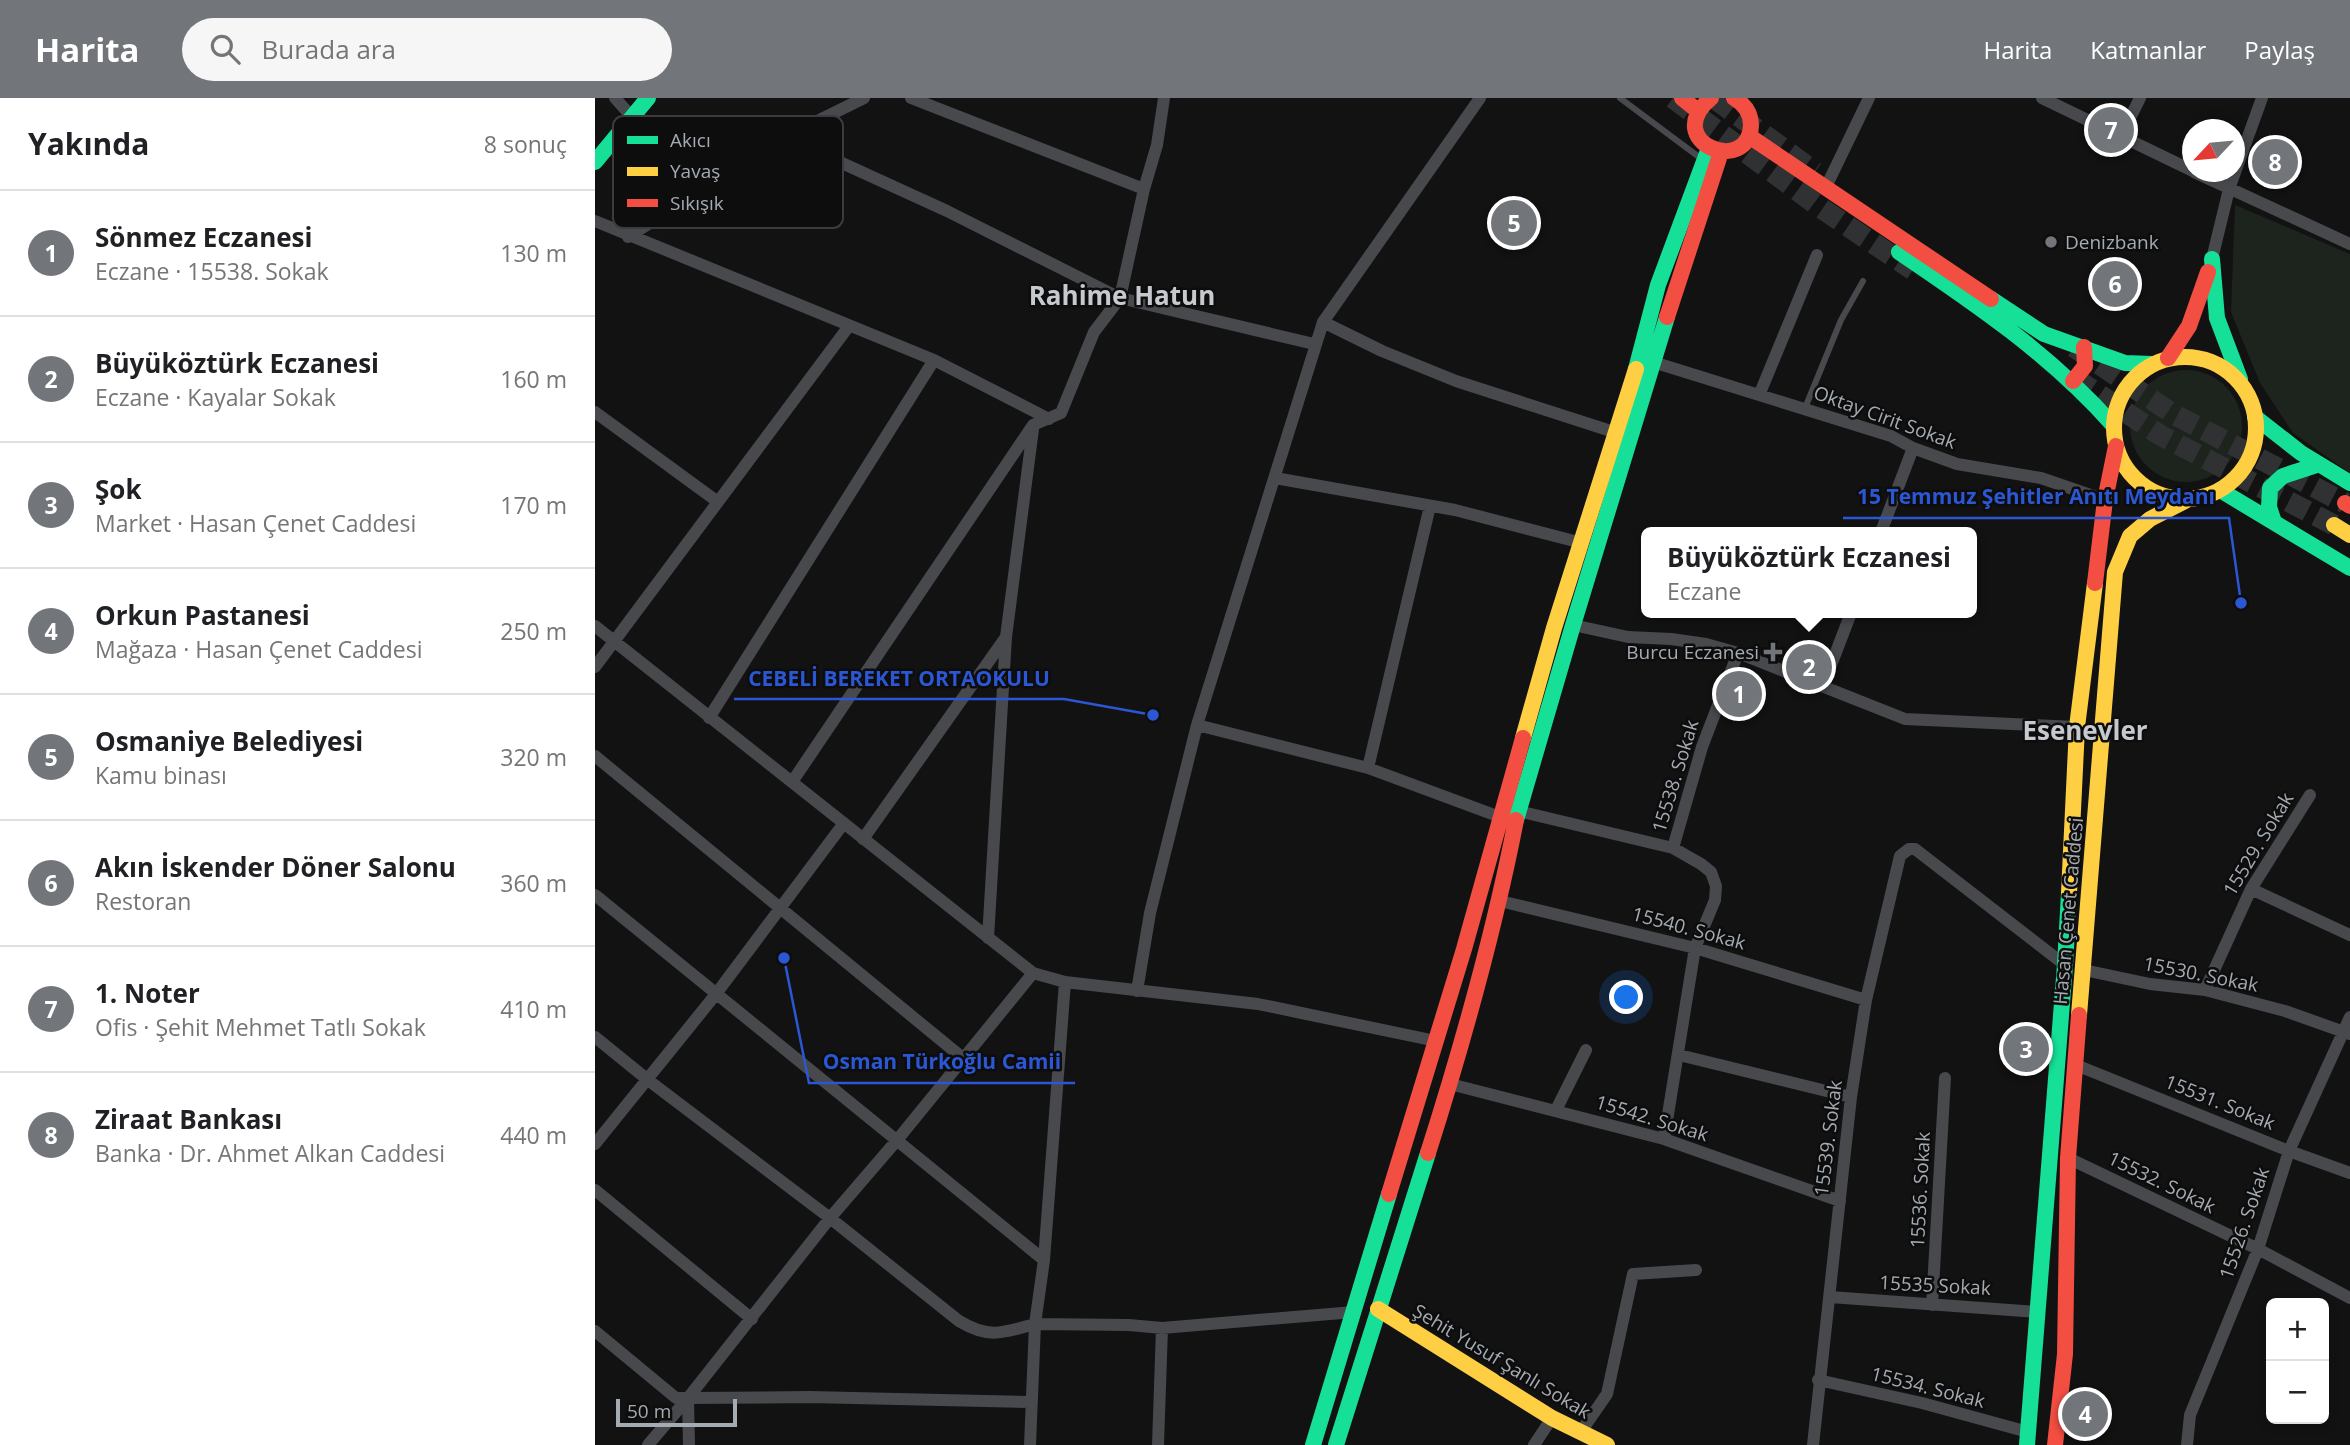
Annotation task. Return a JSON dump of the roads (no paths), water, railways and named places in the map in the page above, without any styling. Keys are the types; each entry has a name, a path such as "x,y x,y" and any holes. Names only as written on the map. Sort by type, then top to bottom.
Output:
{"main road":[{"path":"633,116 648,98"},
{"path":"1682,98 1705,102 1695,128 1701,142 1711,154"},
{"path":"1711,154 1735,149 1746,140 1750,116 1739,99"},
{"path":"1746,140 2044,334 2084,346 2125,363 2153,364"},
{"path":"1746,140 2036,348 2091,397 2113,425"},
{"path":"595,163 613,141"},
{"path":"1336,1445 1450,1084 1488,951 1518,811 1653,362 1711,154"},
{"path":"1313,1445 1464,950 1555,628 1614,432 1640,357 1658,285 1711,154"},
{"path":"2168,358 2189,326 2212,259"},
{"path":"2212,259 2217,318 2227,351 2244,388 2255,417 2253,447 2248,461 2240,474 2220,490 2202,498 2187,500 2165,496 2145,487 2124,466 2116,446 2113,425 2117,404 2134,377 2153,364 2168,358 2192,357 2207,360 2228,372 2244,388"},
{"path":"2073,381 2085,368 2087,356 2084,346"},
{"path":"2255,417 2317,465 2350,482"},
{"path":"2027,1439 2065,965 2077,727 2105,500 2116,446"},
{"path":"2274,522 2267,495 2273,483 2282,476 2317,465"},
{"path":"2220,490 2350,568"},
{"name":"Hasan Çenet Caddesi","path":"2055,1445 2065,1354 2068,1158 2115,572 2130,536 2150,519 2187,500"},
{"path":"2334,525 2350,535"},
{"path":"1555,628 1573,625"},
{"path":"1500,817 1518,811"},
{"path":"1464,950 1488,951"},
{"path":"2065,965 2084,970"},
{"name":"Şehit Yusuf Şanlı Sokak","path":"1378,1310 1552,1418 1607,1445"}],"street":[{"path":"615,98 631,116"},
{"path":"828,116 864,98"},
{"path":"911,98 1144,189"},
{"path":"792,782 1033,425 1061,413 1094,332 1121,298 1144,189 1157,145 1164,98"},
{"path":"1137,990 1150,913 1197,725 1314,344 1323,322 1480,98"},
{"path":"1825,189 1869,98"},
{"path":"2042,98 2182,166"},
{"path":"2121,136 2140,98"},
{"path":"2212,259 2229,189 2262,98"},
{"path":"843,163 947,211 1121,298 1314,344"},
{"path":"2215,182 2350,244"},
{"path":"595,221 628,237 934,360 1049,419"},
{"path":"628,237 642,228"},
{"path":"1761,393 1817,254"},
{"path":"1323,322 1382,351 1456,381 1614,432"},
{"path":"595,667 849,326"},
{"path":"709,718 934,360"},
{"name":"Oktay Cirit Sokak","path":"1653,362 1761,393 1891,436 1913,448 1957,464 2041,478 2105,500"},
{"path":"595,412 718,502"},
{"path":"988,938 1006,636 1033,425"},
{"path":"1883,527 1913,448"},
{"path":"1275,478 1430,506 1581,543"},
{"path":"1368,768 1430,506"},
{"path":"1823,686 1849,618"},
{"path":"1573,625 1628,637 1706,643 1905,719 2077,727"},
{"path":"595,626 1033,973 1065,982 1258,1004 1436,1041"},
{"path":"863,839 1006,636"},
{"name":"15538. Sokak","path":"1664,1139 1695,948 1715,900 1716,886 1711,872 1673,848 1702,747 1738,653"},
{"path":"1197,725 1368,768 1500,817"},
{"path":"595,756 964,1059"},
{"name":"15529. Sokak","path":"2205,990 2251,889 2310,795"},
{"path":"1518,811 1673,848"},
{"path":"595,1144 716,994 844,823"},
{"name":"15539. Sokak","path":"1812,1445 1851,1097 1866,1000 1897,862 1904,851 1915,849 2065,965"},
{"path":"2251,889 2350,935"},
{"path":"595,895 1044,1260"},
{"name":"15540. Sokak","path":"1500,901 1695,948 1866,1000"},
{"name":"15530. Sokak","path":"2084,970 2150,984 2205,990 2285,1010 2346,1033"},
{"path":"647,1445 1033,973"},
{"path":"1030,1445 1035,1324 1044,1260 1065,982"},
{"name":"15526. Sokak","path":"2187,1445 2190,1415 2258,1249 2289,1151 2346,1033 2350,1017"},
{"path":"595,1037 831,1218 959,1321 976,1331 999,1335 1035,1324 1162,1328 1354,1312"},
{"path":"1556,1110 1586,1050"},
{"path":"1679,1055 1851,1097"},
{"name":"15531. Sokak","path":"2077,1065 2350,1173"},
{"name":"15536. Sokak","path":"1933,1305 1945,1078"},
{"name":"15542. Sokak","path":"1450,1084 1664,1139 1840,1201"},
{"name":"15532. Sokak","path":"2068,1158 2258,1249 2350,1298"},
{"path":"595,1190 752,1318"},
{"path":"1580,1433 1607,1394 1633,1274 1696,1270"},
{"name":"15535 Sokak","path":"1830,1297 2039,1312"},
{"path":"1158,1445 1162,1328"},
{"path":"595,1331 676,1398 810,1396 1031,1402"},
{"name":"15534. Sokak","path":"1818,1380 1922,1404 2027,1439"},
{"path":"688,1398 689,1445"},
{"path":"1534,1445 1552,1418"}],"lane":[{"path":"1620,98 1711,154"},
{"path":"1805,408 1841,320 1863,281"}],"tunnel":[{"path":"1673,98 1821,208 1913,270"},
{"path":"1714,98 1815,172"},
{"path":"2074,347 2173,414 2345,503"},
{"path":"2074,378 2160,435 2334,525"}],"place":[{"name":"1. Noter","path":"2111,130"},
{"name":"Ziraat Bankası","path":"2275,162"},
{"name":"Osmaniye Belediyesi","path":"1514,223"},
{"name":"Denizbank","path":"2051,242"},
{"name":"Akın İskender Döner Salonu","path":"2115,284"},
{"name":"15 Temmuz Şehitler Anıtı Meydanı","path":"2241,603"},
{"name":"Burcu Eczanesi","path":"1773,652"},
{"name":"Büyüköztürk Eczanesi","path":"1809,667"},
{"name":"Sönmez Eczanesi","path":"1739,694"},
{"name":"CEBELİ BEREKET ORTAOKULU","path":"1153,715"},
{"name":"Osman Türkoğlu Camii","path":"784,958"},
{"name":"Şok","path":"2026,1049"},
{"name":"Orkun Pastanesi","path":"2085,1414"}],"district":[{"name":"Rahime Hatun","path":"1122,296"},
{"name":"Esenevler","path":"2085,731"}]}
